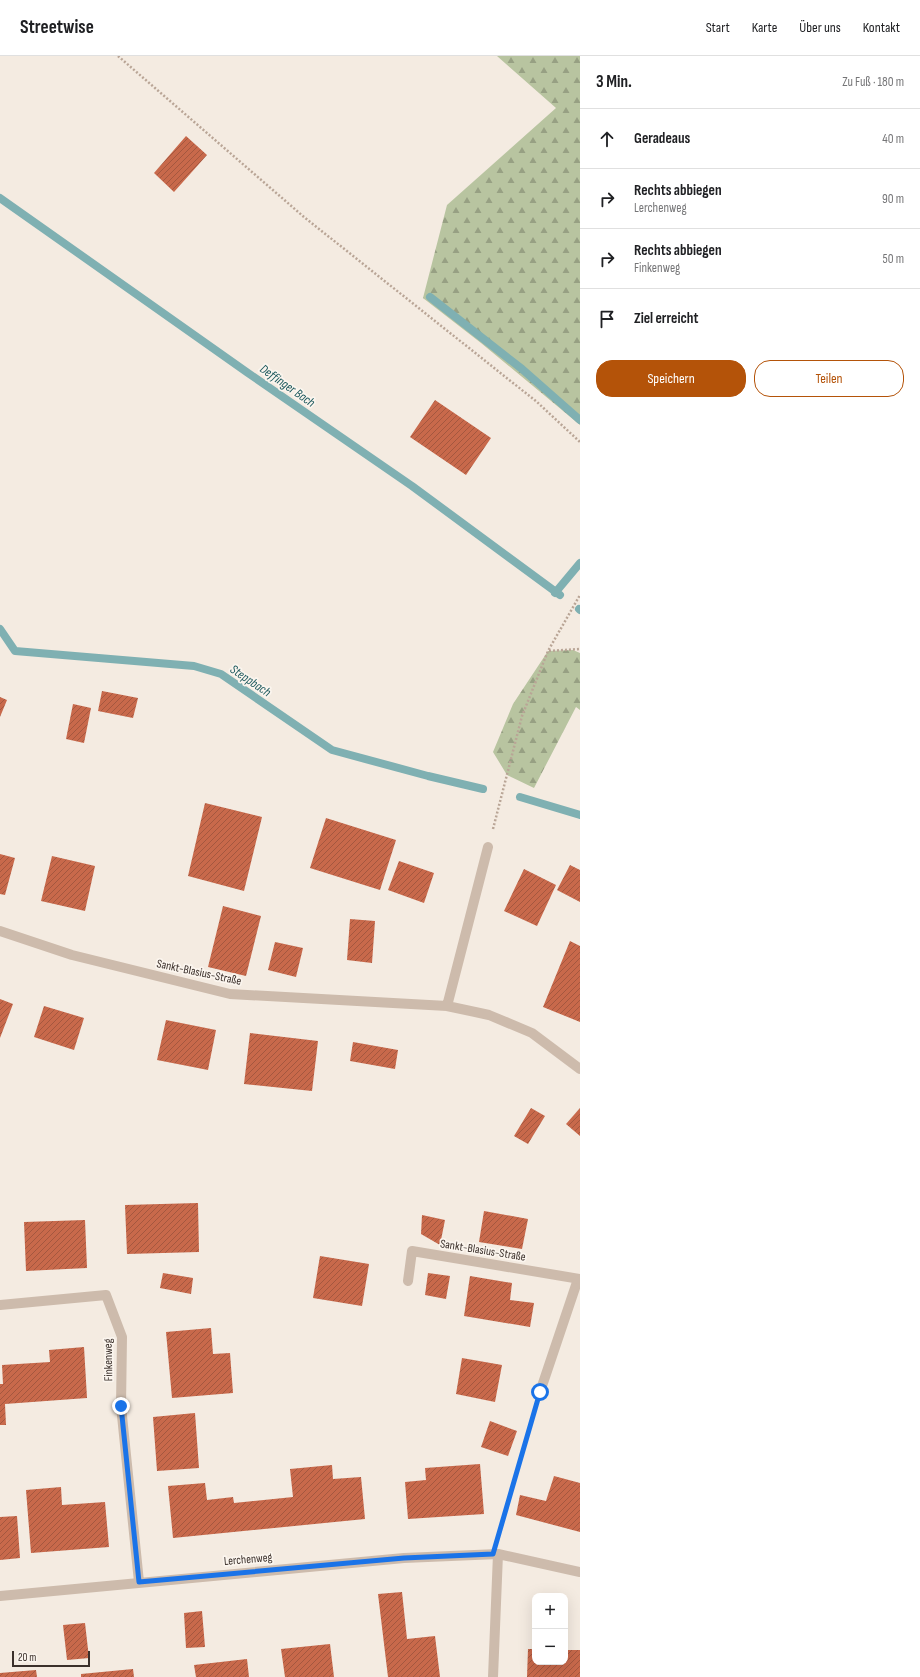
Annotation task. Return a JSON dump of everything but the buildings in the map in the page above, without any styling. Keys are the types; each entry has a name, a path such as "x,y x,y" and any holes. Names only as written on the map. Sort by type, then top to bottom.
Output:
{"street":[{"path":"447,1006 488,847"},
{"name":"Sankt-Blasius-Straße","path":"0,931 72,955 230,994 447,1006 489,1015 532,1033 580,1069"},
{"name":"Sankt-Blasius-Straße","path":"408,1281 412,1251 579,1279"},
{"path":"540,1392 579,1279"},
{"name":"Finkenweg","path":"0,1305 106,1295 122,1337 121,1406 139,1582"},
{"path":"493,1677 495,1554"},
{"name":"Lerchenweg","path":"0,1596 404,1558 495,1554 580,1572"}],"path":[{"path":"118,56 304,217 537,402 580,442"},
{"path":"488,847 522,716 548,651 580,595"},
{"path":"548,651 580,649"},
{"path":"495,1554 540,1392"}],"green space":[{"path":"497,56 580,56 580,425 481,343 423,298 447,205 556,108"},
{"path":"573,650 580,653 580,710 576,707 534,788 507,775 493,752 513,704 548,651"}],"waterway":[{"name":"Deffinger Bach","path":"0,198 248,373 412,486 560,595"},
{"path":"430,297 522,369 580,420"},
{"path":"555,593 580,563"},
{"name":"Steppbach","path":"0,629 15,651 194,666 221,674 332,750 483,789"},
{"name":"Steppbach","path":"520,797 580,815"}],"route":[{"path":"121,1406 139,1582 404,1558 493,1554 540,1392"}]}
